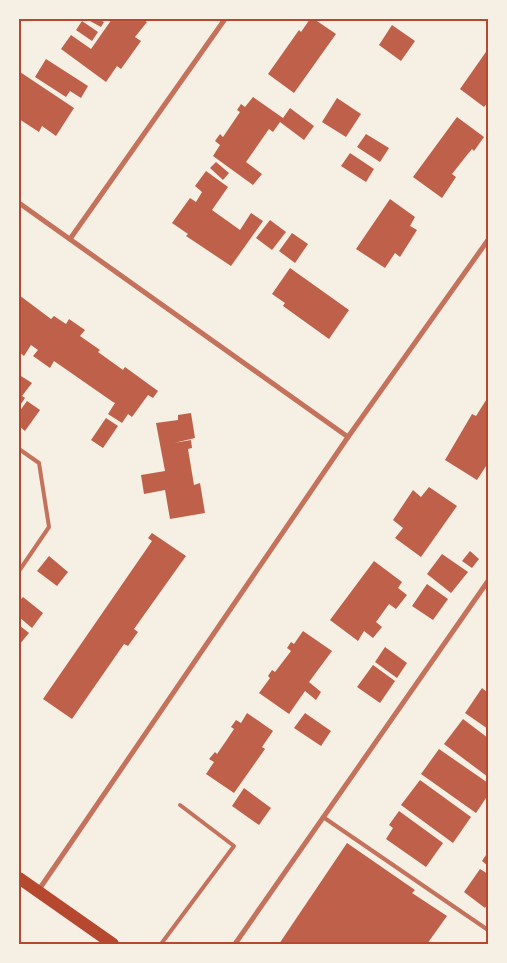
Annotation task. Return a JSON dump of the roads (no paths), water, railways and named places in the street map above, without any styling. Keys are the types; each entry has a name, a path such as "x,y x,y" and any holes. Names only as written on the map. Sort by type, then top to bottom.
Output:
{"main road":[{"path":"19,878 113,944"}],"street":[{"path":"70,239 225,19"},
{"path":"19,203 348,437"},
{"path":"38,891 348,437 488,240"},
{"path":"235,944 488,581"}],"lane":[{"path":"19,449 39,463 49,527 19,570"},
{"path":"161,944 234,846 180,805"},
{"path":"324,817 486,929 488,922"}]}
